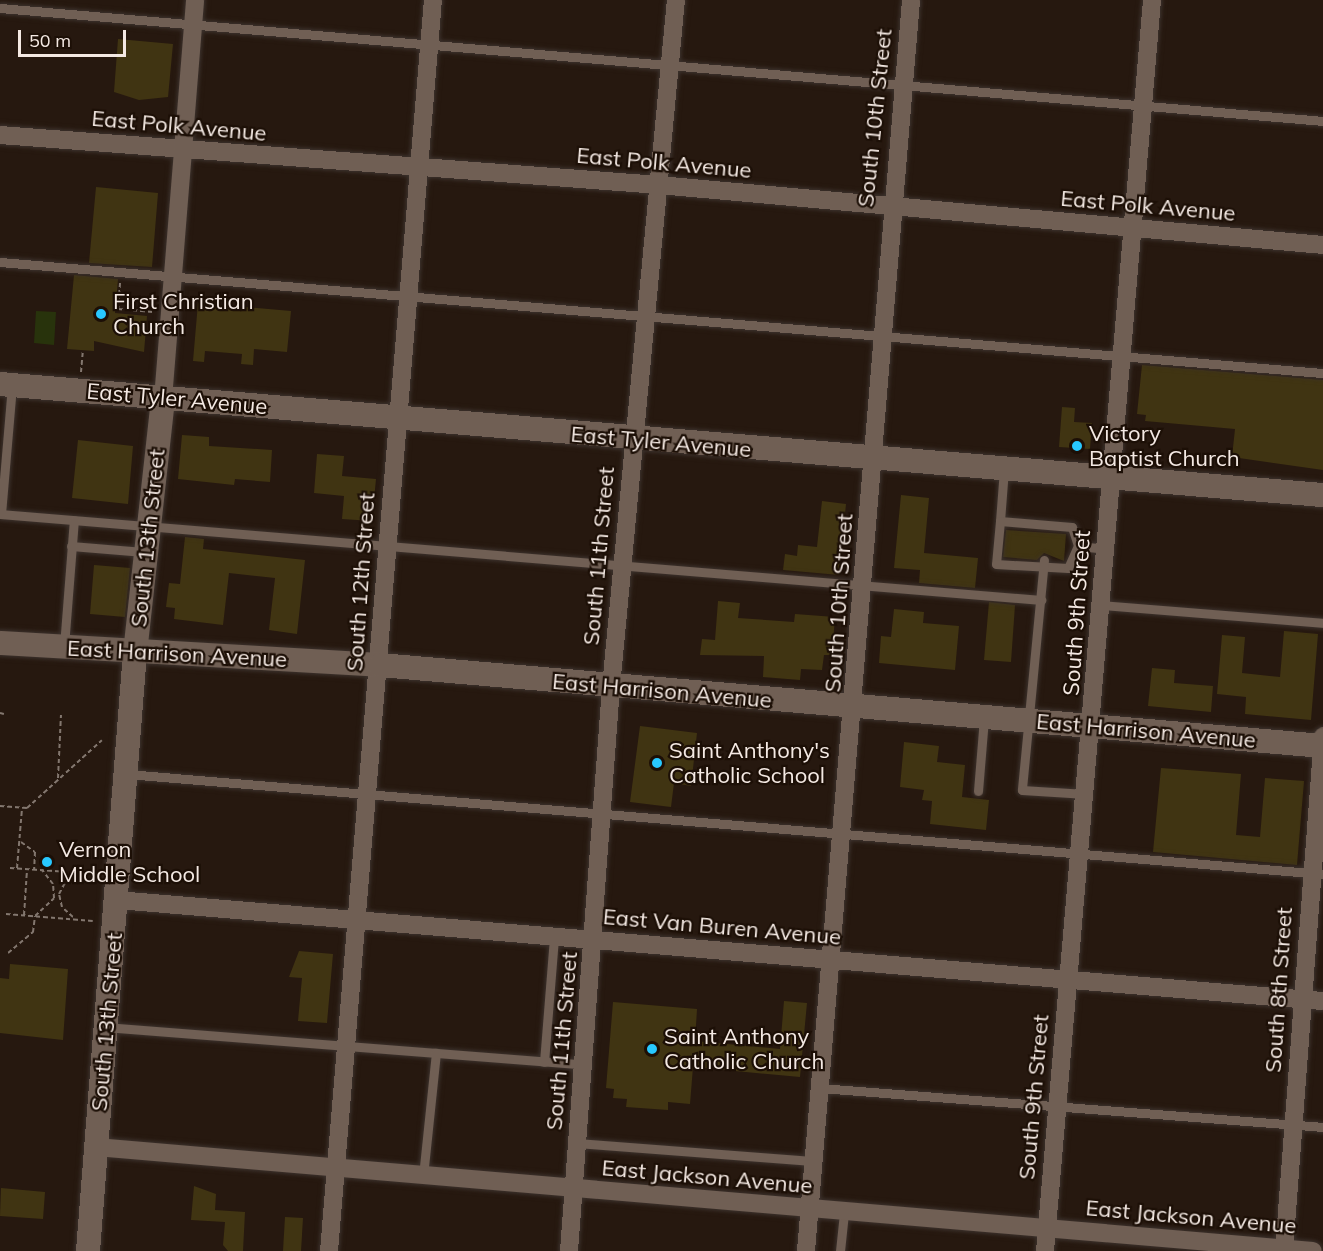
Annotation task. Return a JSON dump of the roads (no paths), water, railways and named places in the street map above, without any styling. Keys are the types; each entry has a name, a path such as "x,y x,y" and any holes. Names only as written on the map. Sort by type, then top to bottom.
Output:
{"main road":[{"name":"East Tyler Avenue","path":"6,385 635,440 1323,495"},
{"name":"South 13th Street","path":"88,1251 135,653 163,399"},
{"name":"East Harrison Avenue","path":"0,643 135,653 380,665 855,708 1323,742"}],"street":[{"name":"South 13th Street","path":"163,399 195,0"},
{"name":"South 12th Street","path":"329,1251 380,665 396,418 433,0"},
{"name":"South 11th Street","path":"569,1251 595,940 611,687 676,0"},
{"name":"South 10th Street","path":"806,1251 855,708 890,207 911,0"},
{"name":"South 9th Street","path":"1045,1251 1093,725 1111,477 1152,0"},
{"name":"East Polk Avenue","path":"0,135 418,169 659,185 1323,245"},
{"name":"South 8th Street","path":"1284,1250 1302,1000 1317,873 1323,742"},
{"name":"East Van Buren Avenue","path":"117,900 1323,1001"},
{"name":"East Jackson Avenue","path":"96,1147 574,1190 1313,1251"}],"lane":[{"path":"0,8 1323,121"},
{"path":"0,262 1323,373"},
{"path":"6,385 1,514 1041,600"},
{"path":"1000,521 1023,527 1047,529 1071,527 1078,546 1068,568 1044,563 996,564 1004,468"},
{"path":"63,648 74,520"},
{"path":"72,546 146,552"},
{"path":"1078,546 1106,549"},
{"path":"1044,563 1022,789 1086,794"},
{"path":"1101,605 1323,623"},
{"path":"978,791 984,718"},
{"path":"126,774 1317,873"},
{"path":"544,1062 554,937"},
{"path":"106,1027 585,1065"},
{"path":"423,1176 436,1053"},
{"path":"820,1088 1323,1127"},
{"path":"578,1143 814,1161"},
{"path":"840,1251 844,1212"}],"place":[{"name":"First Christian Church","path":"101,314"},
{"name":"Victory Baptist Church","path":"1077,446"},
{"name":"Saint Anthony's Catholic School","path":"657,763"},
{"name":"Vernon Middle School","path":"47,862"},
{"name":"Saint Anthony Catholic Church","path":"652,1049"}]}
